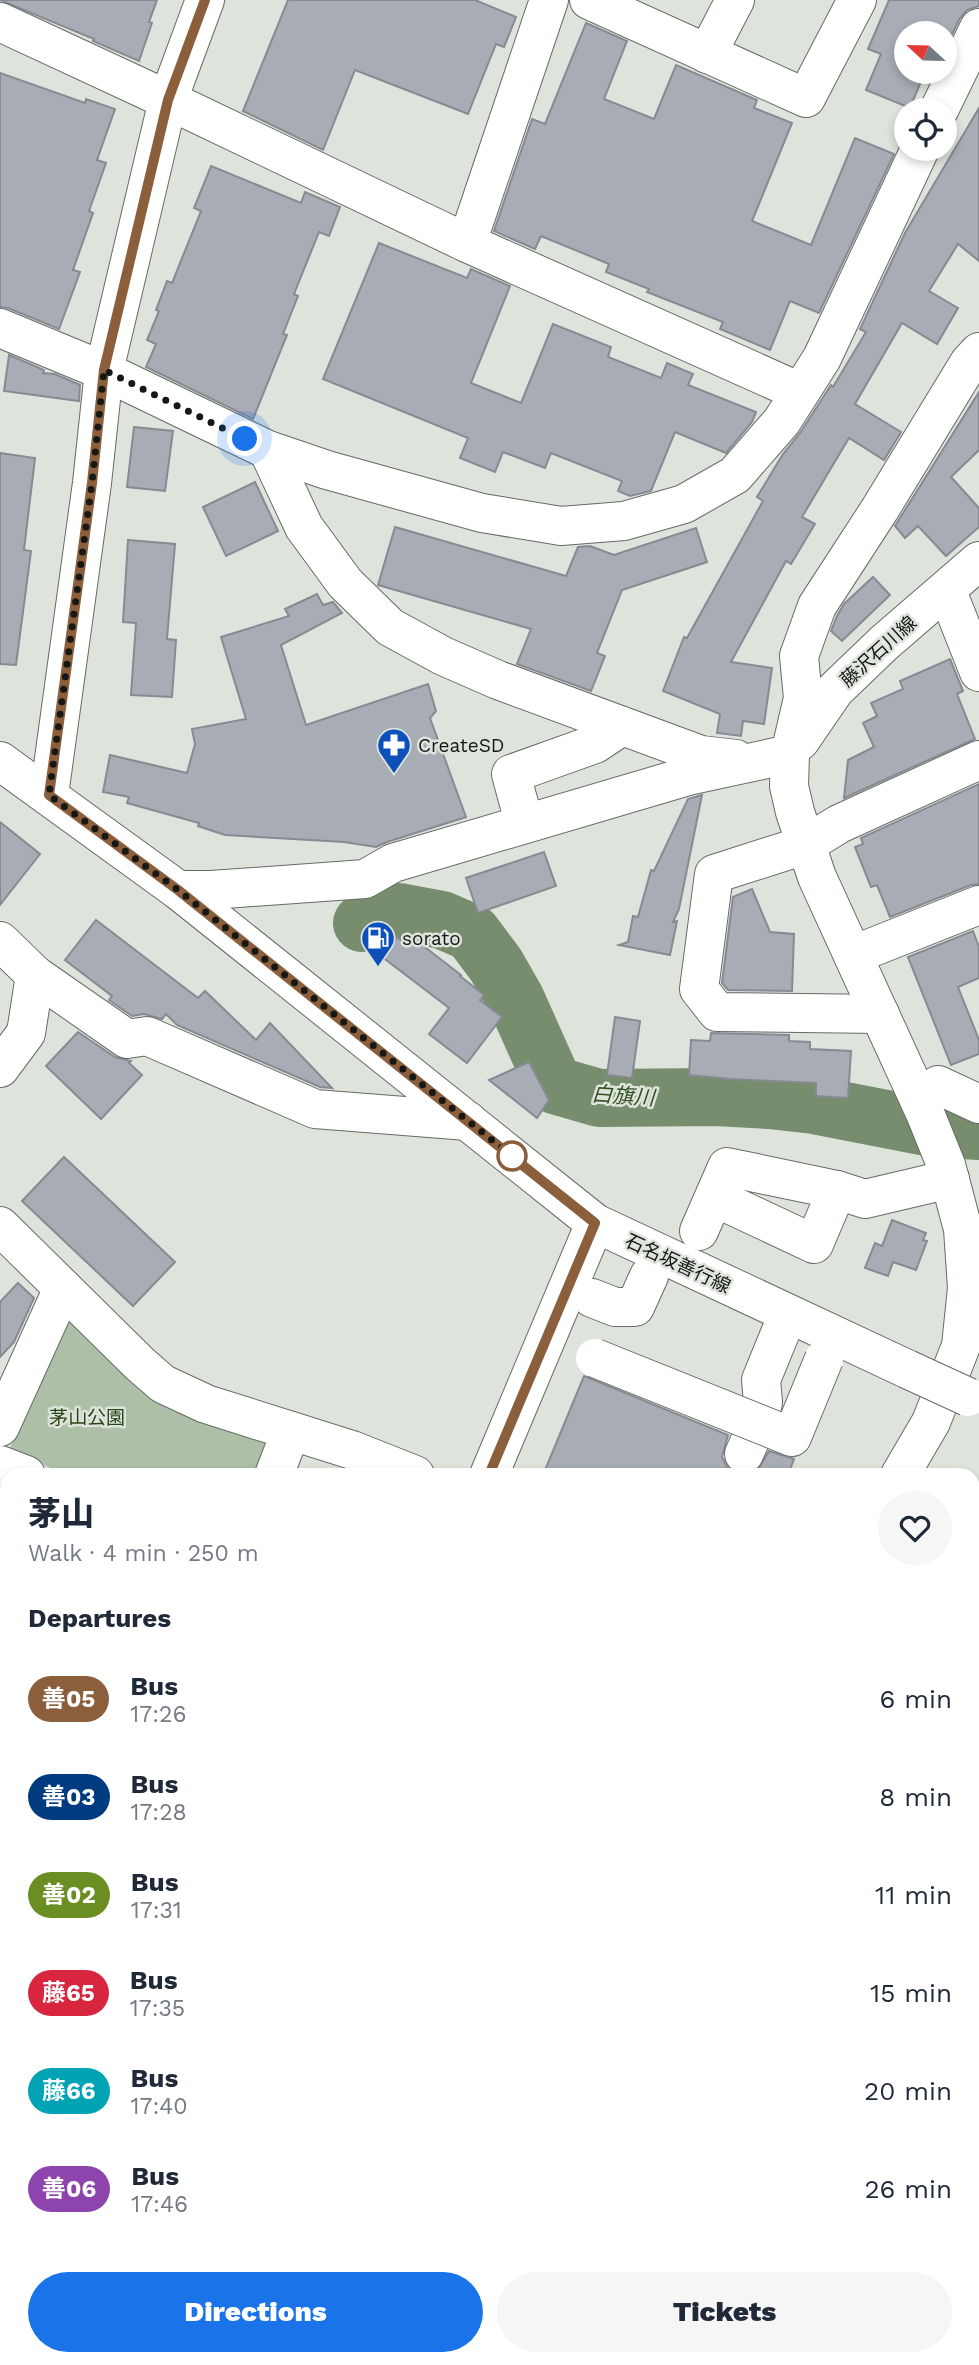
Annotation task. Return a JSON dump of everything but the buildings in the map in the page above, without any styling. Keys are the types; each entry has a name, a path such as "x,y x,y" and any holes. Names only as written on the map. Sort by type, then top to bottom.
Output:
{"street":[{"path":"49,795 92,483 104,370 168,100 205,0"},
{"path":"467,243 550,0"},
{"path":"589,0 806,98 857,0"},
{"path":"707,54 735,0"},
{"path":"0,22 467,243 800,392"},
{"path":"945,98 979,28"},
{"path":"0,328 104,370 268,450 327,470 482,513 561,526 624,521 684,504 735,475 782,421 822,358 914,161"},
{"path":"905,1468 931,1422 961,1346 967,1288 958,1172 932,1099 880,1014 817,877 805,845 783,756 803,698 799,656 817,606 979,352"},
{"path":"268,450 304,527 345,583 390,627 443,656 498,681 701,755 744,760 783,756"},
{"name":"藤沢石川線","path":"783,756 835,691 884,643 979,561"},
{"path":"947,591 979,672"},
{"path":"521,811 511,775 595,744 622,726"},
{"path":"178,890 365,879 393,863 688,776 783,756"},
{"path":"880,1014 717,1012 699,989 714,874 805,845 839,824 979,760"},
{"name":"石名坂善行線","path":"0,761 178,890 595,1223 974,1400"},
{"path":"853,955 979,905"},
{"path":"0,942 35,975 127,1040 147,1036 315,1109 468,1121"},
{"path":"0,1068 26,1033 35,975"},
{"path":"932,1099 979,1104"},
{"path":"837,1190 814,1244 706,1214 727,1167 837,1190 865,1199 958,1172"},
{"path":"492,1468 595,1223"},
{"path":"0,1227 163,1384 206,1404 352,1450 397,1468"},
{"path":"592,1298 615,1307 635,1307 649,1276"},
{"path":"0,1427 63,1288"},
{"path":"744,1454 760,1418 761,1380 788,1314"},
{"path":"595,1358 792,1437 824,1359"},
{"path":"277,1468 291,1431"}],"green space":[{"name":"茅山公園","path":"68,1316 269,1442 259,1468 51,1468 9,1450"}],"waterway":[{"name":"白旗川","path":"362,923 375,916 399,912 442,920 472,933 496,965 516,1000 554,1085 599,1098 717,1097 769,1100 814,1105 932,1128 979,1131"}],"bus line":[{"name":"善05","path":"205,0 168,100 104,370 92,483 49,795 178,890 595,1223 492,1468"}],"place":[{"name":"CreateSD","path":"394,775"},
{"name":"sorato","path":"378,968"}],"route":[{"path":"245,439 104,370 92,483 49,795 178,890 512,1156"}]}
